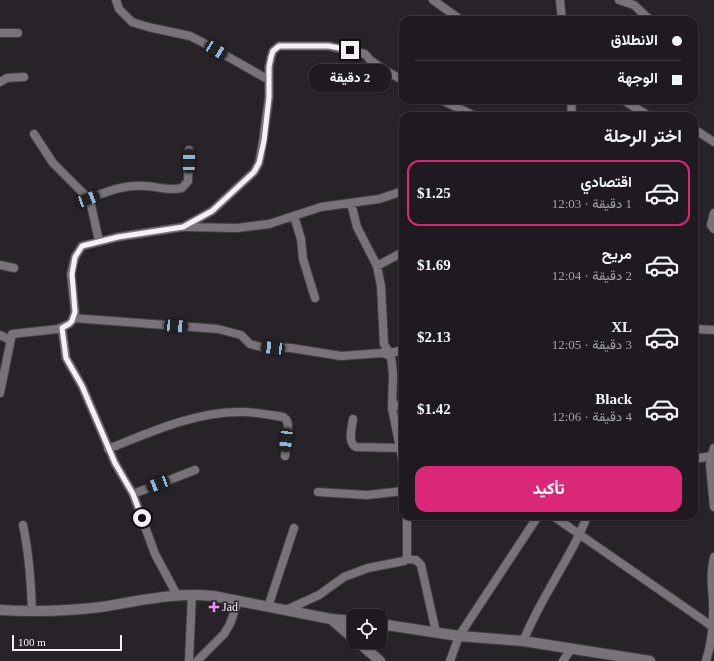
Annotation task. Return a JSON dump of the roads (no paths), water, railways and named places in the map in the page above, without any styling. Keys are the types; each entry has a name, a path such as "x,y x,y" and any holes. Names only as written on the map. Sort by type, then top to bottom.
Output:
{"street":[{"path":"116,0 119,9 132,22 190,36 269,80"},
{"path":"433,0 455,16"},
{"path":"560,0 562,16"},
{"path":"619,0 634,5 646,16"},
{"path":"0,33 18,33"},
{"path":"183,227 212,211 254,172 259,163 264,141 269,97 269,67 271,57 276,48 279,46 329,46 365,54 370,60 399,78"},
{"path":"0,82 7,78 24,76"},
{"path":"450,104 466,112"},
{"path":"630,104 642,112"},
{"path":"698,132 714,142"},
{"path":"34,134 53,163 80,189 88,199 92,206 99,242"},
{"path":"88,199 116,188 144,186 163,190 182,188 188,181 189,150"},
{"path":"0,393 12,334 58,330 69,324 73,318 75,312 72,274 75,257 82,246 183,227 247,226 269,224 321,207 379,199 399,192"},
{"path":"351,203 358,227 377,266 381,286 384,344 391,355 393,374 392,408 399,443"},
{"path":"714,213 711,225 714,229"},
{"path":"294,216 301,239 303,259 314,298"},
{"path":"377,266 399,254"},
{"path":"0,265 14,268"},
{"path":"73,318 218,329 241,335 250,344 261,347 291,348 341,356 382,353 391,355 399,352"},
{"path":"62,328 66,358 82,386 108,450 133,494 155,554 177,595"},
{"path":"698,328 714,330"},
{"path":"0,336 10,340"},
{"path":"392,408 399,405"},
{"path":"108,450 170,424 211,414 243,412 283,417 288,421 285,456"},
{"path":"353,419 351,441 352,445 356,448 399,448"},
{"path":"714,448 712,456 711,484 714,507"},
{"path":"698,458 712,456"},
{"path":"133,494 195,470"},
{"path":"318,492 367,495 399,491"},
{"path":"406,559 408,547 407,520"},
{"path":"450,661 459,636 535,520"},
{"path":"559,520 713,627"},
{"path":"523,641 533,619 580,534 585,520"},
{"path":"23,525 29,558 32,610"},
{"path":"268,607 294,528"},
{"path":"706,661 713,627 711,577 714,557"},
{"path":"286,610 319,595 344,576 368,568 404,561 406,559 416,560 421,565 436,632"},
{"path":"189,661 192,594"},
{"path":"0,610 99,607 192,594 213,596 331,619 347,620"},
{"path":"197,661 224,634 230,624 238,601"},
{"path":"331,619 347,633"},
{"path":"387,625 459,636 523,641 650,661"},
{"path":"366,649 380,661"},
{"path":"563,661 571,649"}],"place":[{"name":"Jad","path":"214,607"}]}
